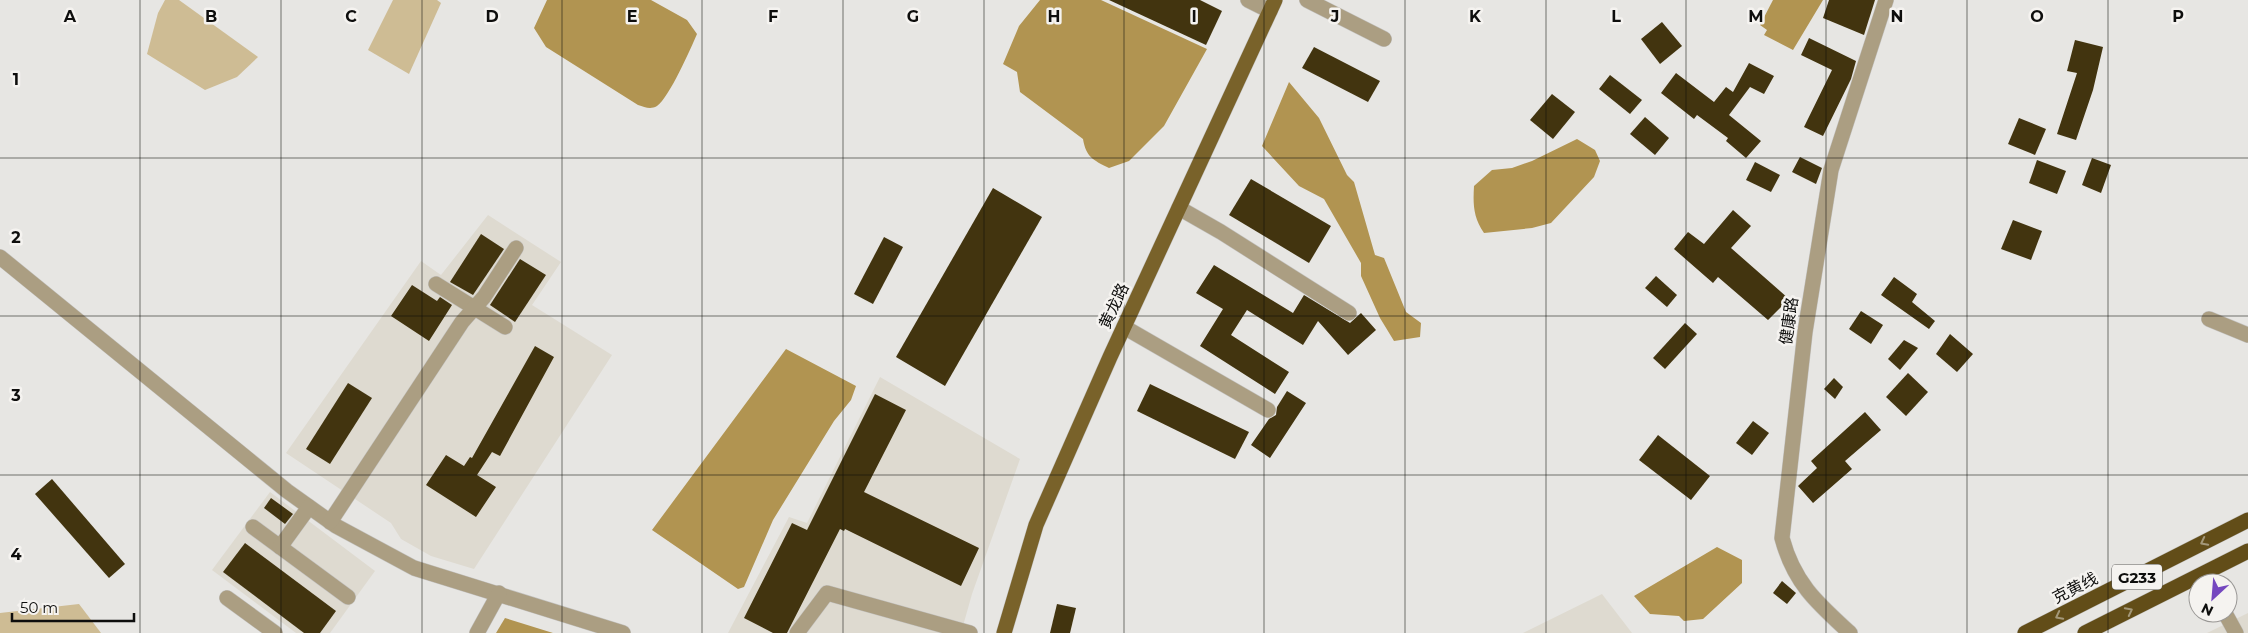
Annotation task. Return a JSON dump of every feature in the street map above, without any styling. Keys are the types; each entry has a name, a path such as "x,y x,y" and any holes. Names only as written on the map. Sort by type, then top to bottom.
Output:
{"highway":[{"name":"克黄线","path":"2026,633 2248,520"},
{"name":"G233","path":"2213,573 2248,551"},
{"name":"G233","path":"2085,633 2188,586"}],"main road":[{"name":"黄龙路","path":"1004,633 1036,525 1124,327 1273,5"}],"street":[{"path":"1248,0 1273,5"},
{"path":"1306,0 1384,39"},
{"name":"健康路","path":"1850,633 1804,588 1788,559 1782,538 1805,332 1831,170 1886,0"},
{"path":"1179,208 1221,232 1349,313"},
{"path":"330,522 462,322 484,297 516,248"},
{"path":"0,258 330,522 414,568 623,633"},
{"path":"436,284 505,327"},
{"path":"2208,319 2248,335"},
{"path":"1124,327 1268,410"},
{"path":"280,547 309,507"},
{"path":"253,527 348,598"},
{"path":"477,633 499,593"},
{"path":"797,633 827,593 970,633"},
{"path":"227,598 275,633"}],"shaded area":[{"path":"165,0 179,0 258,57 237,77 205,90 147,54 158,13"},
{"path":"393,0 437,0 441,3 409,74 368,50"},
{"path":"547,0 651,0 687,20 697,34 679,72 662,101 652,108 645,107 638,105 546,47 534,28"},
{"path":"1040,0 1101,0 1207,49 1164,126 1129,161 1109,168 1091,157 1086,150 1083,139 1020,92 1017,72 1003,64 1019,26"},
{"path":"1773,0 1823,0 1793,50 1764,35 1767,30 1760,25"},
{"path":"1289,82 1319,118 1347,175 1354,182 1375,255 1384,258 1406,312 1421,323 1420,337 1394,341 1380,318 1361,276 1361,263 1324,199 1299,186 1262,146"},
{"path":"1577,139 1595,150 1600,161 1594,177 1551,223 1532,228 1484,233 1475,210 1474,186 1492,170 1512,168 1532,161"},
{"path":"488,215 561,262 532,305 612,355 474,569 431,556 401,539 391,523 286,453 421,261 441,275"},
{"path":"786,349 856,386 851,400 834,421 773,520 744,587 738,589 652,530"},
{"path":"880,377 1020,459 972,594 961,633 728,633 789,517 807,523"},
{"path":"270,492 375,571 330,633 296,633 212,570"},
{"path":"1717,547 1742,560 1742,583 1703,619 1684,621 1679,616 1650,614 1634,596"},
{"path":"1602,594 1632,633 1523,633"},
{"path":"79,604 101,633 0,633 0,613"},
{"path":"2248,613 2248,633 2207,633 2228,623 2238,623 2238,618"},
{"path":"505,618 553,633 496,633"}],"building":[{"path":"1109,0 1200,0 1222,11 1206,45"},
{"path":"1829,0 1875,0 1864,35 1823,18"},
{"path":"1662,22 1682,46 1660,64 1641,39"},
{"path":"1809,38 1856,61 1851,79 1823,136 1804,127 1832,70 1801,55"},
{"path":"2075,40 2103,47 2093,90 2076,140 2057,134 2077,73 2067,71"},
{"path":"1314,47 1380,81 1368,102 1302,68"},
{"path":"1749,63 1774,76 1764,94 1750,87 1729,115 1761,141 1746,158 1726,141 1728,138 1697,115 1694,119 1661,93 1676,73 1714,102 1726,87 1733,92"},
{"path":"1610,75 1642,100 1630,114 1599,89"},
{"path":"1552,94 1575,112 1553,139 1530,120"},
{"path":"1645,117 1669,138 1655,155 1630,134"},
{"path":"2019,118 2046,129 2035,155 2008,144"},
{"path":"1800,157 1822,168 1816,184 1792,172"},
{"path":"2092,158 2111,165 2101,193 2082,185"},
{"path":"2037,160 2066,171 2057,194 2029,183"},
{"path":"1755,162 1780,175 1771,192 1746,180"},
{"path":"1251,179 1331,226 1309,263 1229,215"},
{"path":"993,188 1042,217 945,386 896,357"},
{"path":"1733,210 1751,226 1731,248 1789,299 1768,320 1718,277 1713,283 1674,249 1688,232 1704,244"},
{"path":"2013,220 2042,231 2031,260 2001,249"},
{"path":"481,234 504,249 473,295 450,282"},
{"path":"884,237 903,247 873,304 854,294"},
{"path":"520,259 546,275 515,322 490,305"},
{"path":"1214,265 1293,313 1304,295 1350,323 1361,313 1376,330 1348,355 1318,321 1303,345 1247,310 1231,335 1289,372 1275,394 1200,346 1223,309 1196,293"},
{"path":"1656,276 1677,295 1667,307 1645,288"},
{"path":"1894,277 1917,294 1912,302 1935,321 1929,329 1881,295"},
{"path":"412,285 437,301 440,297 452,305 429,341 391,316"},
{"path":"1861,311 1883,325 1871,344 1849,329"},
{"path":"1685,323 1697,334 1665,369 1653,358"},
{"path":"1950,334 1973,354 1957,372 1936,354"},
{"path":"1904,340 1918,348 1900,370 1888,359"},
{"path":"535,346 554,357 500,456 492,452 477,475 496,487 476,517 426,485 446,455 464,466 470,457 472,458"},
{"path":"1908,373 1928,392 1906,416 1886,397"},
{"path":"1834,378 1843,387 1835,399 1824,389"},
{"path":"348,383 372,398 330,464 306,449"},
{"path":"1150,384 1249,432 1235,459 1137,411"},
{"path":"1287,391 1306,403 1270,458 1251,445 1269,419 1276,415 1277,407"},
{"path":"875,394 906,410 864,492 979,548 961,586 845,529 844,531 840,529 787,633 773,633 744,618 792,523 807,530"},
{"path":"1865,412 1881,430 1845,461 1852,469 1813,503 1798,486 1817,468 1811,461"},
{"path":"1753,421 1769,433 1752,455 1736,443"},
{"path":"1658,435 1710,476 1691,500 1639,460"},
{"path":"52,479 125,564 109,578 35,494"},
{"path":"271,498 293,514 285,524 264,508"},
{"path":"245,543 336,611 320,633 304,633 223,572"},
{"path":"1782,581 1796,593 1787,604 1773,593"},
{"path":"1057,604 1076,608 1070,633 1050,633"}]}
